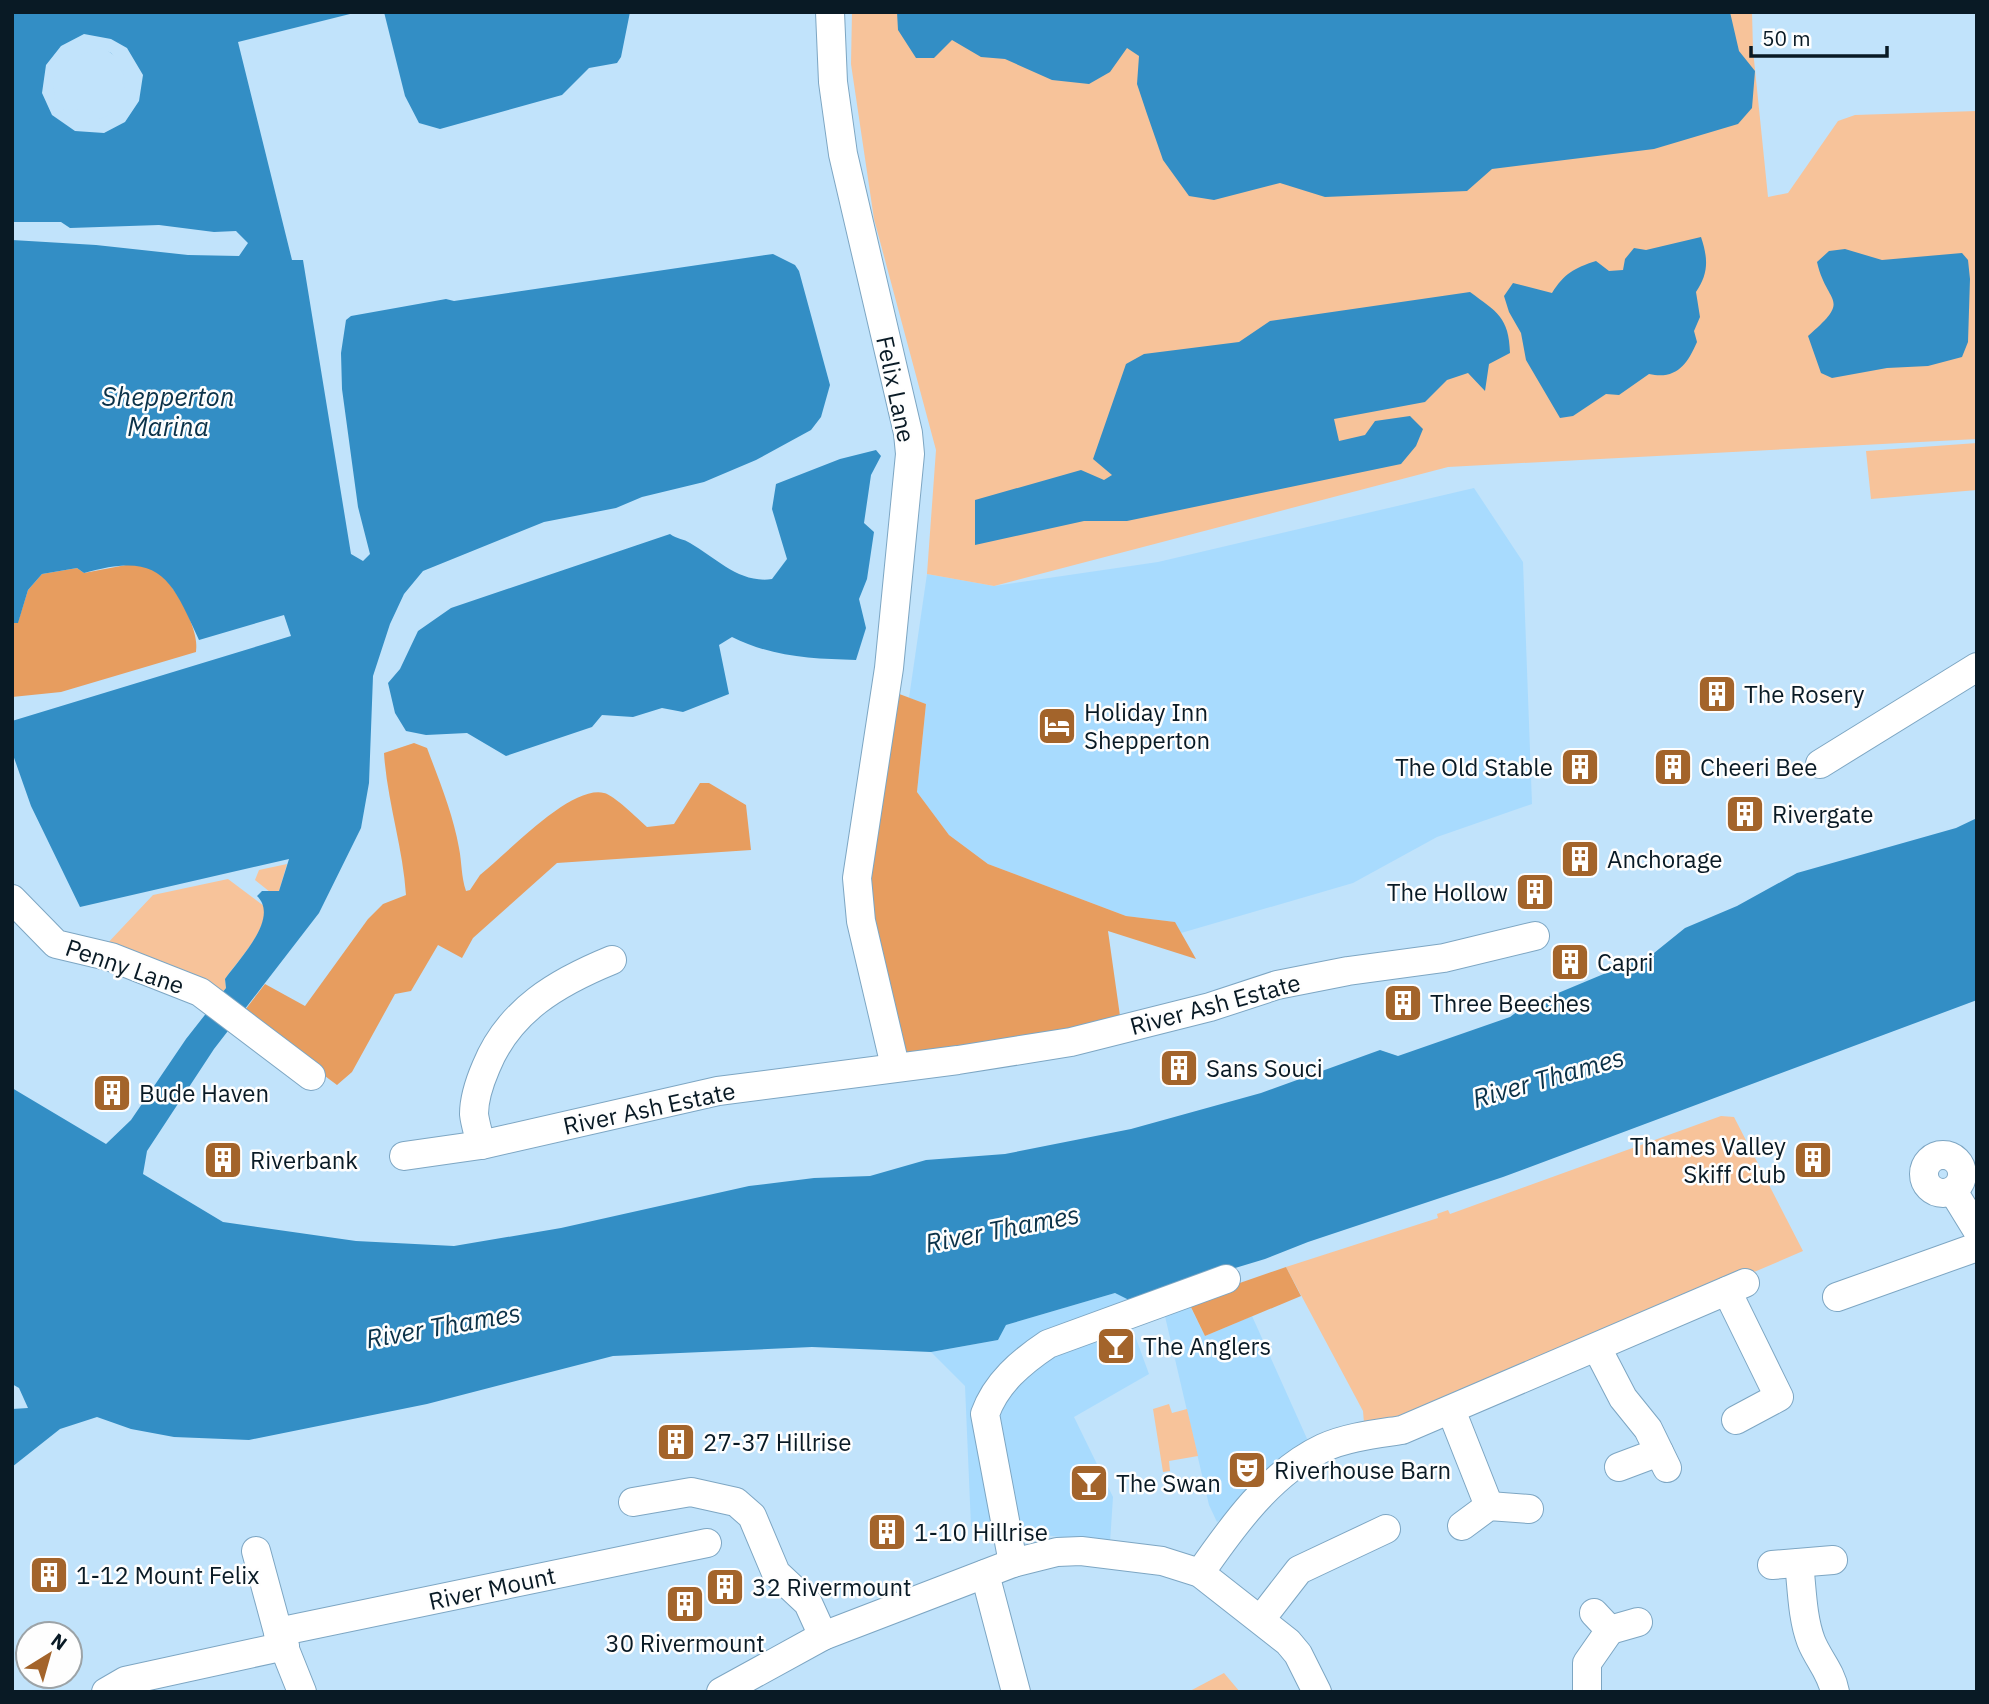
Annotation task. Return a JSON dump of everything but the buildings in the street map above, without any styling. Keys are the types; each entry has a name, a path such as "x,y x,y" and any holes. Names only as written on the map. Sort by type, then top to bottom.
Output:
{"street":[{"name":"Felix Lane","path":"830,12 833,82 843,154 908,433 910,454 889,668 859,852 858,878 861,921 895,1066"},
{"path":"1820,764 1977,667"},
{"name":"Penny Lane","path":"12,899 57,944 111,957 200,992 311,1076"},
{"name":"River Ash Estate","path":"404,1156 481,1146 718,1091 895,1066 958,1060 1071,1042 1210,1007 1277,985 1348,971 1444,958 1535,936"},
{"path":"481,1146 474,1112 480,1082 492,1053 508,1026 555,986 612,960"},
{"path":"1953,1191 1977,1230"},
{"path":"1837,1297 1977,1247"},
{"path":"1013,1563 985,1414 993,1393 1029,1356 1058,1340 1226,1279"},
{"path":"1200,1573 1232,1527 1297,1464 1323,1448 1363,1436 1402,1430 1736,1287 1779,1397 1736,1420"},
{"path":"1597,1348 1623,1398 1648,1429 1663,1460 1619,1467"},
{"path":"1451,1410 1489,1506"},
{"path":"633,1502 691,1492 736,1502 752,1516 776,1573 808,1603 823,1636"},
{"path":"1462,1525 1489,1506 1529,1509"},
{"path":"1261,1619 1299,1570 1385,1529"},
{"name":"River Mount","path":"115,1686 281,1639 707,1543"},
{"path":"256,1551 281,1639 302,1692"},
{"path":"721,1692 823,1636 1013,1563 1057,1552 1080,1551 1162,1561 1200,1573 1261,1619 1298,1654 1317,1692"},
{"path":"1833,1560 1785,1564 1812,1645 1828,1667 1835,1692"},
{"path":"985,1574 1016,1692"},
{"path":"1587,1692 1587,1663 1602,1622 1638,1622"}],"shaded area":[{"path":"852,12 1752,12 1753,50 1768,197 1788,193 1838,121 1855,115 1977,111 1977,439 1448,467 994,586 927,574 936,450 874,219 851,64"},
{"path":"1977,443 1977,490 1871,499 1866,451"},
{"path":"1474,488 1523,562 1532,804 1437,837 1353,883 1181,933 1174,922 1126,916 988,864 949,835 917,792 926,704 909,698 927,574 994,586 1158,562"},
{"path":"126,565 148,566 157,571 175,591 194,630 196,652 61,692 12,697 12,623 18,622 28,590 42,574 77,568 84,573"},
{"path":"886,689 926,704 917,792 949,835 988,864 1126,916 1175,922 1196,959 1108,931 1122,1030 895,1066 861,921"},
{"path":"414,743 427,748 445,797 456,835 466,891 470,890 480,875 539,823 574,799 590,793 608,795 647,827 674,824 700,783 709,783 746,805 751,850 557,863 473,938 462,958 438,945 411,991 395,994 352,1072 337,1085 242,1014 265,984 305,1006 368,919 383,904 406,895 384,753"},
{"path":"287,864 279,891 270,892 255,880 259,870"},
{"path":"228,879 264,906 264,915 257,934 225,979 226,988 219,996 104,947 153,895"},
{"path":"1721,1116 1734,1117 1803,1251 1454,1401 1368,1427 1364,1423 1363,1411 1286,1267 1438,1218 1437,1214 1448,1210 1450,1214"},
{"path":"1286,1267 1301,1296 1205,1336 1188,1301"},
{"path":"1115,1293 1129,1300 1189,1304 1205,1336 1252,1316 1313,1452 1217,1522 1209,1505 1164,1312 1130,1322 1149,1374 1074,1417 1113,1497 1110,1543 971,1526 965,1386 931,1352 998,1340 1006,1325"},
{"path":"1169,1404 1172,1413 1187,1409 1198,1456 1169,1461 1170,1471 1163,1472 1153,1409"},
{"path":"1224,1673 1240,1692 1190,1691"}],"water":[{"path":"12,12 358,12 238,42 292,260 303,260 351,554 363,561 370,554 358,507 342,389 341,353 346,320 351,316 446,299 454,301 773,254 795,265 799,271 830,385 821,417 811,430 756,460 704,482 642,497 616,508 544,522 423,571 404,594 390,624 373,676 369,783 361,828 319,913 214,1049 147,1151 143,1174 223,1222 356,1241 454,1246 561,1228 749,1186 814,1178 870,1176 926,1160 1005,1154 1131,1129 1261,1093 1380,1050 1398,1056 1510,1017 1522,1008 1654,953 1685,928 1737,906 1797,873 1956,828 1977,818 1977,1000 1503,1177 1265,1259 1129,1300 1115,1293 1006,1325 998,1340 931,1352 812,1347 613,1356 427,1404 249,1440 174,1437 131,1429 97,1417 60,1429 12,1467 12,1409 28,1408 19,1388 12,1384 12,1088 106,1144 131,1120 186,1039 226,988 225,979 261,927 263,905 257,896 262,891 279,891 289,859 80,907 31,806 12,752 12,721 291,636 284,615 199,640 170,585 146,568 130,566 84,573 77,568 42,574 28,590 18,623 12,623 12,240 96,245 188,255 239,256 248,243 236,231 214,232 159,225 70,228 61,222 12,222","holes":["100,45 126,64 128,93 112,118 98,123 62,113 52,104 52,79 55,70 67,57"]},
{"path":"384,12 630,12 621,57 617,63 589,68 562,95 440,129 419,123 405,96"},
{"path":"897,12 1730,12 1739,51 1755,71 1752,108 1738,124 1654,149 1492,169 1467,191 1325,197 1280,183 1214,200 1189,196 1163,160 1137,84 1139,56 1127,48 1110,72 1089,84 1052,80 1005,59 981,57 952,40 934,58 916,58 898,30"},
{"path":"1701,237 1706,265 1696,292 1700,317 1694,331 1697,342 1685,364 1666,375 1649,374 1619,395 1606,394 1573,416 1560,418 1526,360 1521,333 1509,312 1504,296 1513,283 1552,293 1565,276 1588,264 1596,261 1609,271 1623,270 1625,259 1634,248 1646,250"},
{"path":"1845,249 1882,260 1962,253 1968,260 1970,279 1968,342 1962,357 1928,366 1887,368 1832,378 1821,373 1808,336 1830,314 1833,301 1817,262 1829,251"},
{"path":"1470,292 1500,317 1509,341 1510,353 1489,364 1485,391 1468,373 1447,380 1425,402 1334,419 1339,441 1365,435 1375,421 1410,416 1423,429 1416,446 1401,464 1127,521 1084,521 975,545 975,500 1081,470 1104,480 1112,475 1093,459 1126,364 1144,354 1239,342 1270,321"},
{"path":"876,450 881,456 871,475 864,523 874,532 867,579 859,599 866,628 856,660 808,658 777,653 732,637 719,645 729,694 683,712 662,708 633,717 602,715 592,727 506,756 467,733 426,735 406,731 395,713 388,683 400,669 418,631 451,608 670,534 688,542 739,574 760,580 772,579 787,559 772,509 776,484 840,459"}],"pier":[{"path":"84,34 111,39 127,48 143,75 139,101 125,122 104,133 75,131 52,115 42,93 46,65 61,46","holes":["100,48 111,53 123,66 125,92 110,115 99,119 87,105 79,105 78,110 63,109 55,102 53,79 60,67 76,56"]}],"place":[{"name":"The Rosery","path":"1717,694"},
{"name":"Holiday Inn Shepperton","path":"1057,726"},
{"name":"The Old Stable","path":"1580,767"},
{"name":"Cheeri Bee","path":"1673,767"},
{"name":"Rivergate","path":"1745,814"},
{"name":"Anchorage","path":"1580,859"},
{"name":"The Hollow","path":"1535,892"},
{"name":"Capri","path":"1570,962"},
{"name":"Three Beeches","path":"1403,1003"},
{"name":"Sans Souci","path":"1179,1068"},
{"name":"Bude Haven","path":"112,1093"},
{"name":"Riverbank","path":"223,1160"},
{"name":"Thames Valley Skiff Club","path":"1813,1160"},
{"name":"The Anglers","path":"1116,1346"},
{"name":"27-37 Hillrise","path":"676,1442"},
{"name":"Riverhouse Barn","path":"1247,1470"},
{"name":"The Swan","path":"1089,1483"},
{"name":"1-10 Hillrise","path":"887,1532"},
{"name":"1-12 Mount Felix","path":"49,1575"},
{"name":"32 Rivermount","path":"725,1587"},
{"name":"30 Rivermount","path":"685,1604"}],"water label":[{"name":"Shepperton Marina","path":"168,411"},
{"name":"River Thames","path":"1548,1077"},
{"name":"River Thames","path":"1002,1228"},
{"name":"River Thames","path":"443,1325"}]}
